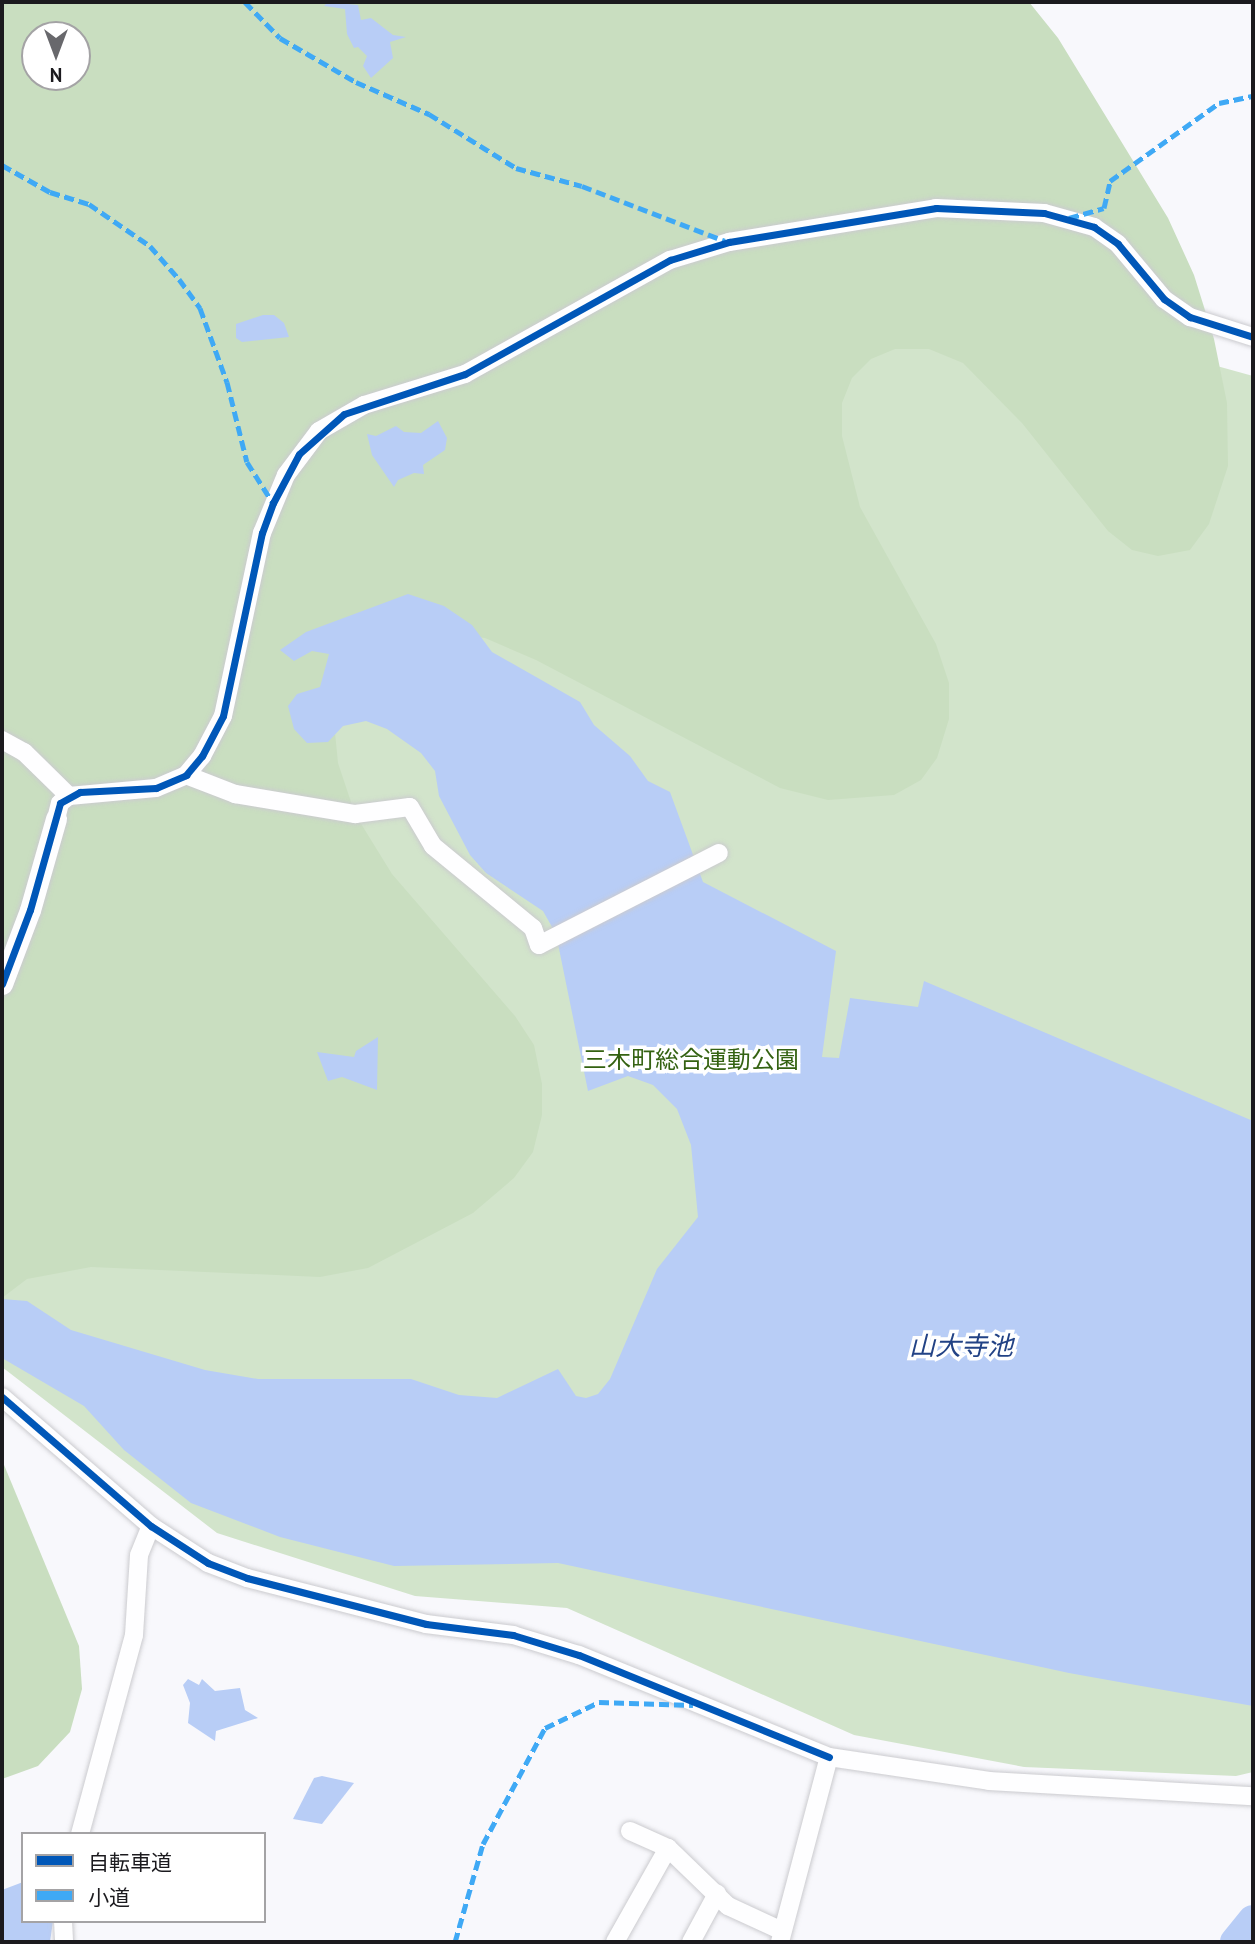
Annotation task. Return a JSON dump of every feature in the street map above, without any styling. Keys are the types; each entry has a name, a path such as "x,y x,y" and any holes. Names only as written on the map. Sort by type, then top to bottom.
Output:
{"street":[{"path":"2,984 30,911 61,803 69,796 156,788 186,775 202,755 223,716 262,533 273,503 299,454 319,431 364,405 465,374 661,263 729,242 936,208 1044,213 1094,227 1118,244 1164,299 1190,317 1253,337"},
{"path":"2,740 24,752 69,796"},
{"path":"186,775 235,794 355,814 410,807 433,846 533,928 539,946 552,942 719,853"},
{"path":"2,1397 151,1525 208,1563 247,1578 426,1624 513,1635 579,1655 829,1757 989,1781 1253,1796"},
{"path":"81,1832 134,1634 139,1555 151,1525"},
{"path":"630,1831 668,1848 728,1906 781,1937 829,1757"},
{"path":"615,1942 668,1848"},
{"path":"691,1942 717,1894"},
{"path":"63,1923 64,1942"}],"green space":[{"path":"2,2 1029,2 1058,38 1168,218 1194,275 1214,339 1227,403 1228,466 1209,524 1190,550 1158,556 1132,550 1108,531 1022,423 963,363 929,349 895,349 871,359 852,378 842,403 842,436 860,507 936,644 949,683 949,719 937,758 921,780 894,795 828,800 780,788 536,660 485,638 431,631 333,712 338,763 355,814 392,874 515,1016 534,1045 542,1084 542,1115 533,1152 514,1178 473,1213 368,1268 320,1277 91,1267 27,1279 2,1298"},
{"name":"三木町総合運動公園","path":"625,310 1188,358 1253,376 1253,1772 1236,1776 1024,1767 854,1735 567,1608 415,1596 217,1533 2,1367 2,1028"},
{"path":"2,1460 79,1646 82,1689 70,1732 38,1766 2,1779"}],"water":[{"path":"328,2 358,5 361,20 371,18 393,35 406,37 390,42 393,58 371,78 363,66 367,56 358,47 354,48 347,34 345,9 324,6"},
{"path":"263,315 274,315 284,323 289,337 242,342 236,338 236,324"},
{"path":"438,421 447,438 445,450 423,465 424,474 414,473 398,480 394,487 372,455 367,434 376,436 396,426 404,432 421,433"},
{"name":"山大寺池","path":"408,594 444,606 472,625 492,652 580,702 594,725 630,756 648,781 670,792 703,882 836,951 822,1057 839,1058 850,998 918,1007 924,981 1253,1121 1253,1706 1069,1673 558,1563 394,1566 280,1537 191,1503 124,1450 84,1406 2,1358 2,1299 27,1301 71,1330 205,1370 258,1379 411,1379 459,1395 497,1398 558,1369 576,1396 586,1398 598,1394 610,1379 657,1269 698,1217 691,1145 677,1109 653,1085 628,1076 588,1091 556,934 543,911 486,873 470,855 439,796 435,771 421,753 387,729 366,721 343,726 328,742 307,743 294,729 288,706 297,694 320,687 329,654 312,651 294,661 280,650 306,632"},
{"path":"378,1037 377,1090 342,1077 328,1081 317,1052 354,1057 356,1051"},
{"path":"188,1679 199,1685 202,1679 215,1691 240,1688 245,1710 258,1718 216,1731 215,1741 188,1723 190,1703 183,1685"},
{"path":"322,1776 354,1783 322,1824 293,1819 314,1778"},
{"path":"21,1883 21,1923 53,1923 50,1942 2,1942 2,1890"}],"waterway":[{"path":"1235,1942 1253,1920"}],"marked path":[{"path":"245,2 280,38 356,82 429,114 516,168 582,186 725,241"},
{"path":"1069,218 1104,208 1110,181 1219,103 1253,96"},
{"path":"2,165 50,192 89,204 150,246 179,279 200,308 227,382 247,462 273,503"},
{"path":"455,1942 483,1844 545,1728 599,1702 693,1705"}],"cycle path":[{"path":"2,984 30,910 60,803 80,792 156,788 186,775 202,756 223,716 262,533 273,503 299,454 344,414 465,374 670,260 729,242 936,208 1044,213 1094,227 1118,244 1164,299 1190,317 1253,337"},
{"path":"2,1397 151,1526 208,1563 247,1578 426,1624 513,1635 579,1655 829,1757"}]}
